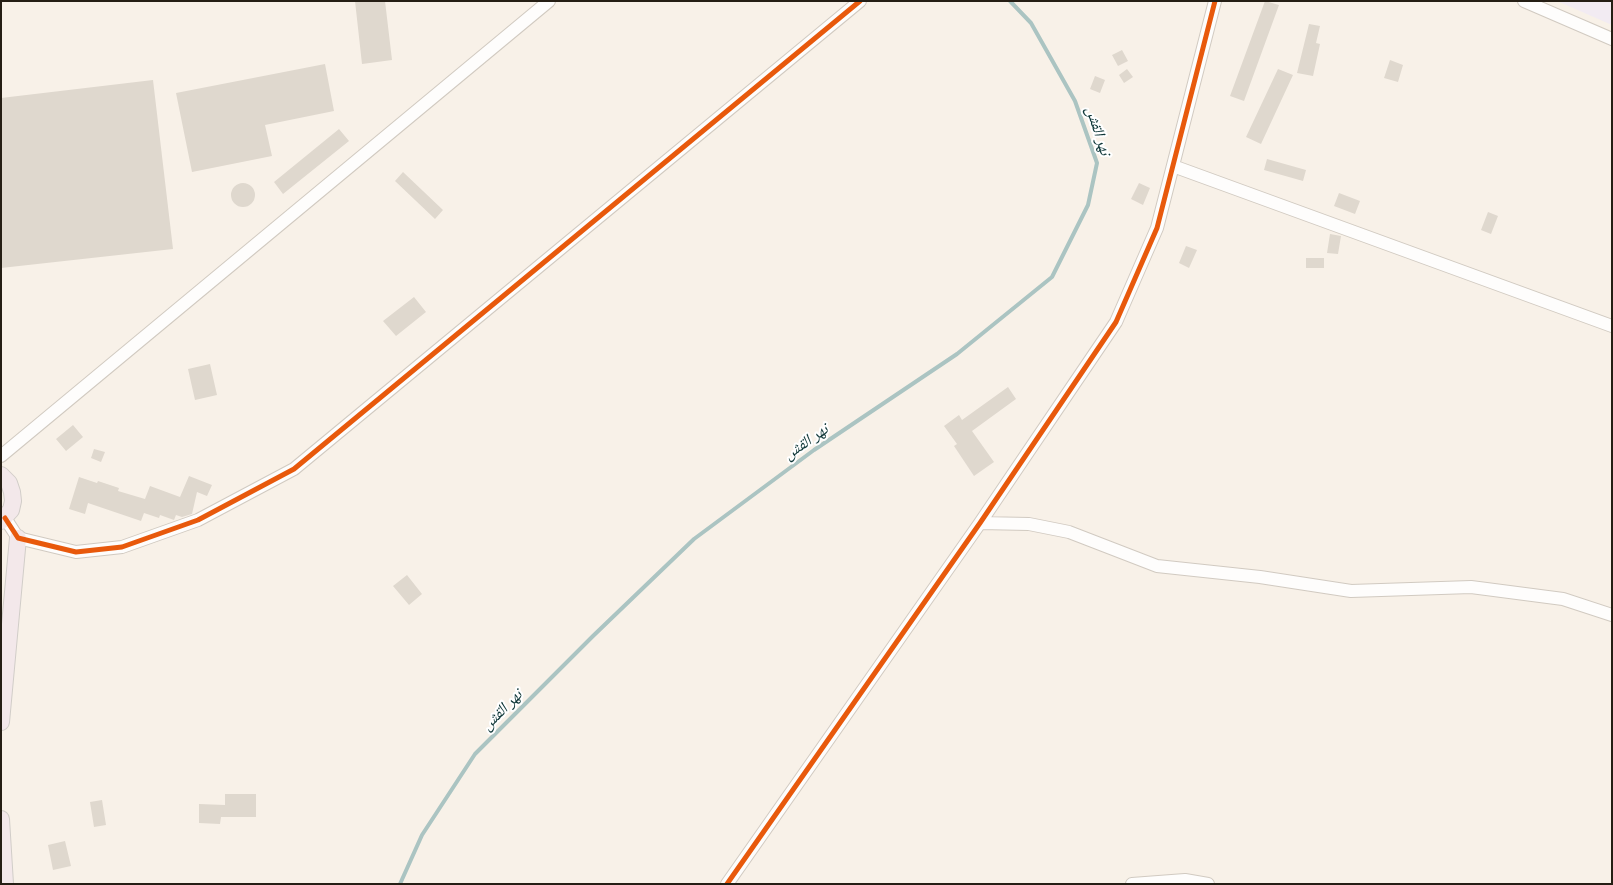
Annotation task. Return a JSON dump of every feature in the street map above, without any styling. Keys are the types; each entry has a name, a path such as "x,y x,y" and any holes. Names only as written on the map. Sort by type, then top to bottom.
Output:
{"main road":[{"path":"1,475 8,483 13,501 11,510 3,520"},
{"path":"1,722 18,538"},
{"path":"1,819 6,884"}],"street":[{"path":"1,456 549,1"},
{"path":"3,520 18,538 76,552 122,547 198,520 294,469 860,1"},
{"path":"727,884 980,523 1116,322 1157,228 1215,1"},
{"path":"1524,1 1612,39"},
{"path":"1173,166 1612,326"},
{"path":"980,523 1029,524 1069,532 1157,566 1260,577 1351,591 1471,587 1563,598 1612,615"},
{"path":"1132,884 1185,880 1208,884"}],"shaded area":[{"path":"1557,1 1612,1 1612,25"}],"building":[{"path":"355,1 385,1 392,60 362,64"},
{"path":"1265,1 1279,5 1244,101 1230,96"},
{"path":"1309,24 1320,26 1316,43 1320,44 1313,76 1297,73"},
{"path":"1122,50 1128,61 1118,66 1112,55"},
{"path":"1390,60 1403,65 1398,82 1384,78"},
{"path":"325,64 334,111 265,125 272,156 192,172 176,93"},
{"path":"1127,69 1133,77 1124,83 1119,75"},
{"path":"1278,69 1293,75 1261,144 1246,137"},
{"path":"1095,76 1105,80 1100,93 1090,89"},
{"path":"153,80 173,249 1,268 1,98"},
{"path":"339,129 349,141 283,194 274,182"},
{"path":"1267,159 1306,170 1303,181 1264,170"},
{"path":"403,172 443,210 435,219 395,181"},
{"path":"243,183 252,186 255,195 252,204 243,207 234,204 231,195 234,186"},
{"path":"1139,183 1150,188 1143,205 1131,199"},
{"path":"1339,193 1360,201 1355,214 1334,206"},
{"path":"1488,212 1498,216 1491,234 1481,230"},
{"path":"1330,234 1341,236 1338,254 1327,253"},
{"path":"1186,246 1197,250 1189,268 1179,263"},
{"path":"1306,258 1324,258 1324,268 1306,268"},
{"path":"414,297 426,312 396,336 383,321"},
{"path":"210,364 217,395 195,400 188,369"},
{"path":"1008,387 1016,399 972,431 994,462 974,476 954,446 957,444 944,426 959,415 962,420"},
{"path":"73,425 83,437 66,451 56,439"},
{"path":"94,449 105,452 101,462 91,458"},
{"path":"189,476 212,485 207,496 197,492 192,514 182,517 176,515 174,520 160,515 159,518 144,513 141,521 88,503 85,514 69,509 79,477 119,488 118,491 145,499 150,486 180,497"},
{"path":"407,575 422,594 409,605 393,586"},
{"path":"225,794 256,794 256,817 221,817 220,824 199,823 199,804 225,805"},
{"path":"102,800 106,825 94,827 90,802"},
{"path":"65,841 71,866 53,870 48,845"}],"waterway":[{"name":"نهر القش","path":"400,884 422,835 475,754 593,636 694,539 814,450 957,354 1052,277 1088,205 1097,163 1075,101 1031,23 1010,1"}],"cycle path":[{"path":"5,518 18,538 76,552 122,547 198,520 294,469 860,1"},
{"path":"727,884 980,523 1116,322 1157,228 1215,1"}]}
